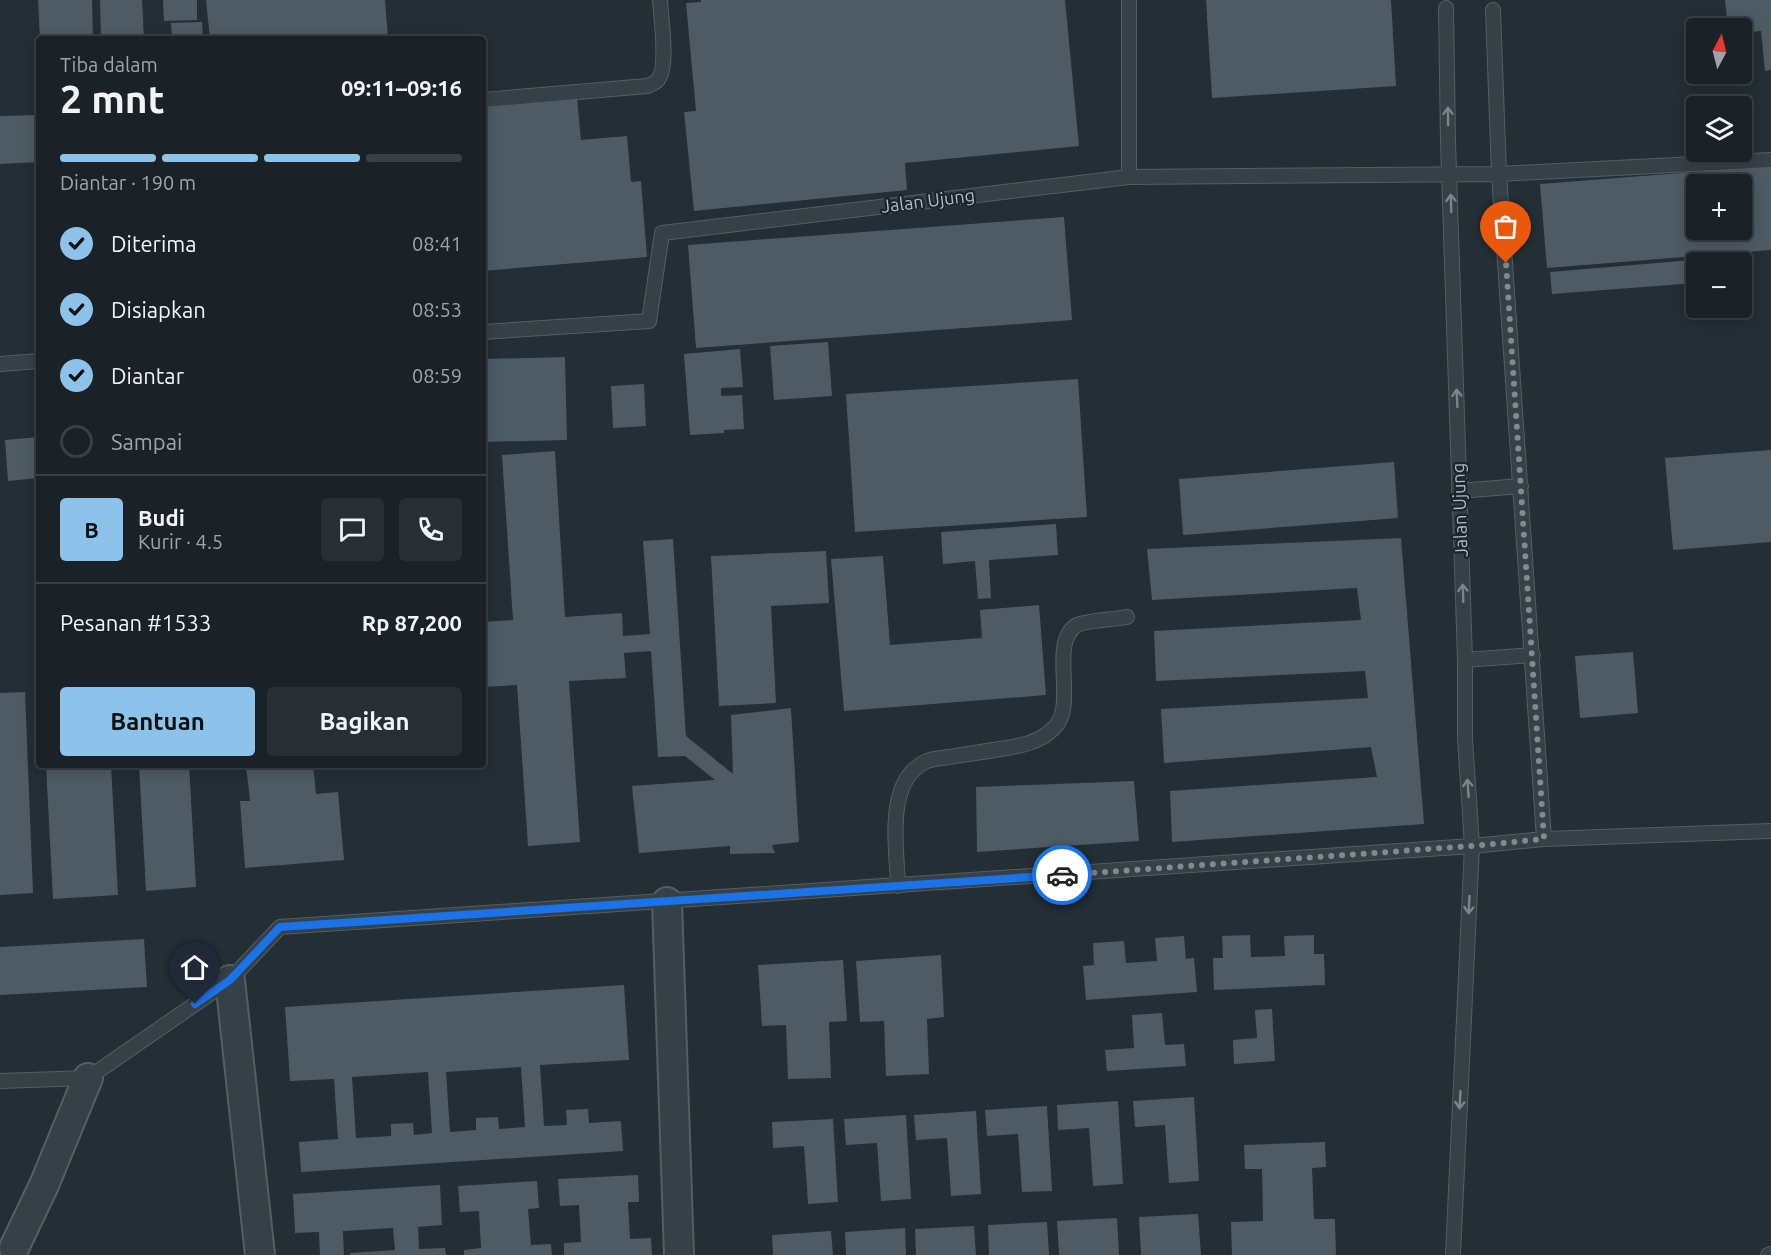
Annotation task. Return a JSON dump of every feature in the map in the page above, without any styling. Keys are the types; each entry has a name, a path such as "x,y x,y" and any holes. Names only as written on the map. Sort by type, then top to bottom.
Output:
{"street":[{"path":"667,902 679,1255"},
{"path":"230,980 260,1255"},
{"path":"14,1248 44,1185 88,1078"}],"lane":[{"path":"486,100 647,86 655,83 663,67 660,0"},
{"path":"1129,0 1130,177"},
{"name":"Jalan Ujung","path":"1446,8 1448,142 1465,660 1465,738 1472,846 1453,1255"},
{"path":"1493,10 1499,174 1544,839"},
{"path":"1450,174 1499,174 1771,159"},
{"name":"Jalan Ujung","path":"486,332 649,321 662,232 1130,177 1450,174"},
{"path":"0,364 36,361"},
{"path":"1459,491 1521,486"},
{"path":"898,886 896,810 901,787 912,770 928,760 1020,746 1042,739 1057,726 1064,705 1064,649 1069,634 1078,624 1127,617"},
{"path":"1465,660 1533,655"},
{"path":"0,1082 88,1078 230,980 280,927 898,886 1544,839 1771,831"}],"building":[{"path":"38,0 92,0 93,36 40,36"},
{"path":"100,0 142,0 144,36 101,36"},
{"path":"163,0 197,0 197,20 164,21"},
{"path":"206,0 385,0 388,36 210,36"},
{"path":"701,0 1065,0 1079,146 905,163 907,190 694,211 684,112 696,111 686,3 701,2"},
{"path":"1206,0 1391,0 1396,86 1212,98"},
{"path":"1725,0 1771,0 1771,70 1765,71 1761,31 1752,32 1752,18 1727,18"},
{"path":"202,22 203,36 172,36 171,23"},
{"path":"577,98 581,140 627,136 631,182 641,181 647,257 486,271 486,106"},
{"path":"36,115 36,162 0,164 0,116"},
{"path":"1771,166 1771,250 1686,252 1686,257 1547,268 1540,184"},
{"path":"1064,217 1072,320 696,348 688,245"},
{"path":"1686,261 1686,284 1552,294 1550,272"},
{"path":"828,342 832,396 774,400 770,346"},
{"path":"740,349 743,387 721,388 721,396 742,395 744,429 690,435 684,354"},
{"path":"565,357 567,440 486,442 486,359"},
{"path":"1078,379 1087,517 855,532 846,394"},
{"path":"644,384 646,426 613,428 611,386"},
{"path":"36,437 36,478 8,481 5,440"},
{"path":"1771,450 1771,542 1673,550 1665,458"},
{"path":"555,451 565,617 622,613 623,636 650,634 643,541 673,539 686,736 733,774 731,715 791,708 799,842 772,845 775,853 730,854 730,846 639,853 632,786 715,780 685,756 658,757 651,651 624,653 626,678 569,681 580,842 528,846 517,685 486,687 486,622 513,620 502,455"},
{"path":"1394,462 1398,518 1183,535 1179,479"},
{"path":"1056,524 1058,555 989,560 991,598 978,599 975,561 943,564 941,532"},
{"path":"1401,538 1424,824 1172,842 1170,791 1377,777 1371,747 1164,763 1161,709 1368,698 1365,671 1156,681 1154,631 1361,620 1357,588 1152,600 1147,549"},
{"path":"826,551 829,603 771,606 776,703 719,706 711,556"},
{"path":"883,556 890,645 982,638 980,610 1039,605 1046,695 844,711 831,559"},
{"path":"1633,652 1638,713 1580,718 1575,656"},
{"path":"25,692 33,893 0,895 0,693"},
{"path":"46,768 111,768 118,895 53,899"},
{"path":"139,768 189,768 196,887 146,891"},
{"path":"246,768 313,768 316,794 338,792 344,860 245,868 240,801 250,801"},
{"path":"1134,781 1139,841 977,852 976,787"},
{"path":"1250,935 1251,957 1285,956 1284,936 1314,935 1314,954 1324,954 1325,985 1214,990 1213,958 1223,958 1222,936"},
{"path":"1184,936 1186,959 1194,958 1197,992 1086,1000 1083,966 1094,965 1093,943 1124,941 1126,963 1157,961 1155,938"},
{"path":"144,939 147,987 0,995 0,947"},
{"path":"941,955 944,1017 927,1019 929,1074 886,1076 884,1021 860,1022 856,961"},
{"path":"843,960 847,1021 829,1022 831,1078 788,1079 786,1025 762,1026 758,965"},
{"path":"624,985 629,1060 540,1065 544,1126 567,1125 566,1110 588,1109 589,1123 621,1121 623,1151 301,1172 299,1142 338,1139 334,1079 290,1081 285,1007","holes":["521,1067 525,1127 499,1129 498,1117 476,1118 476,1130 450,1132 446,1072","428,1072 432,1133 414,1135 413,1123 391,1124 391,1136 356,1138 352,1077"]},
{"path":"1272,1009 1275,1061 1234,1064 1233,1040 1257,1038 1255,1010"},
{"path":"1162,1013 1165,1045 1184,1044 1186,1066 1107,1071 1105,1050 1134,1048 1132,1015"},
{"path":"1194,1097 1199,1181 1169,1183 1165,1125 1135,1127 1133,1101"},
{"path":"1118,1101 1123,1184 1093,1186 1089,1128 1058,1130 1057,1105"},
{"path":"1047,1106 1052,1191 1022,1192 1018,1134 987,1136 985,1110"},
{"path":"976,1111 981,1194 951,1196 947,1138 916,1140 914,1115"},
{"path":"906,1115 911,1199 881,1201 877,1143 846,1145 844,1119"},
{"path":"833,1119 838,1202 808,1204 804,1146 773,1148 772,1122"},
{"path":"1325,1142 1326,1167 1312,1168 1314,1219 1335,1219 1336,1255 1232,1255 1231,1222 1263,1221 1262,1169 1245,1169 1244,1145"},
{"path":"638,1175 639,1202 628,1202 630,1239 651,1238 652,1255 564,1255 564,1243 581,1242 579,1205 560,1206 558,1179"},
{"path":"537,1181 539,1208 528,1209 531,1245 551,1244 552,1255 464,1255 464,1250 481,1248 479,1211 460,1212 458,1186"},
{"path":"440,1185 442,1225 418,1227 419,1249 445,1248 446,1255 350,1255 350,1253 395,1250 393,1228 343,1231 344,1255 320,1255 319,1232 295,1233 293,1194"},
{"path":"1198,1214 1201,1255 1141,1255 1139,1217"},
{"path":"1117,1218 1119,1255 1059,1255 1057,1221"},
{"path":"1047,1222 1049,1255 989,1255 988,1225"},
{"path":"974,1226 976,1255 916,1255 915,1229"},
{"path":"905,1228 906,1255 846,1255 845,1232"},
{"path":"831,1231 833,1255 773,1255 772,1235"}],"way so far":[{"path":"1062,875 1544,839 1506,263"}],"route":[{"path":"195,1004 230,980 280,927 1062,875"}]}
